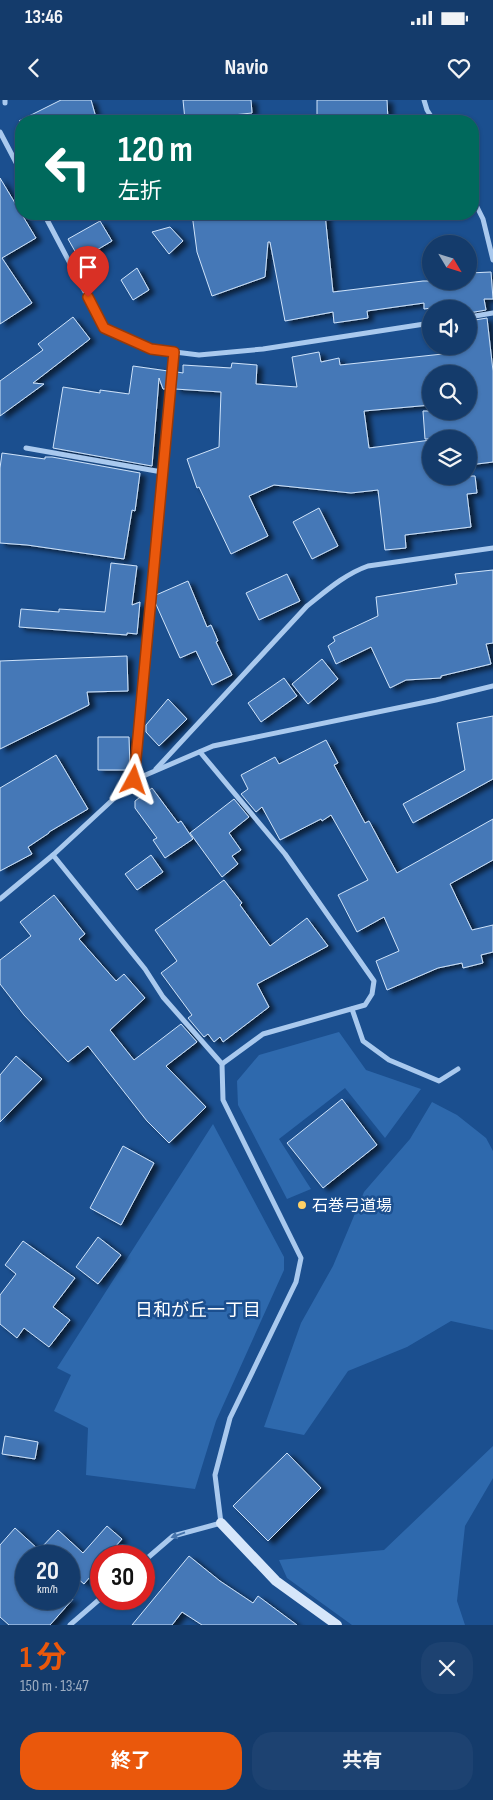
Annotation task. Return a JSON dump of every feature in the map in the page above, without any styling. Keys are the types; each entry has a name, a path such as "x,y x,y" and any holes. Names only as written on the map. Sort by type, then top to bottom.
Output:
{"street":[{"path":"424,100 430,115"},
{"path":"0,132 15,161"},
{"path":"479,211 483,219 493,260"},
{"path":"47,220 104,328 151,349 199,355 263,349 422,324"},
{"path":"477,316 493,313"},
{"path":"134,780 174,352"},
{"path":"26,448 162,472"},
{"path":"154,772 307,606 356,570 368,566 493,548"},
{"path":"0,899 53,856 134,780 213,746 436,700 493,686"},
{"path":"200,752 285,854 374,981 372,994 364,1005 263,1034 222,1064"},
{"path":"53,856 145,968 163,997 222,1064 223,1100 301,1258 296,1282 230,1418 215,1475 221,1522 276,1581 337,1625"},
{"path":"352,1009 363,1041 389,1060 439,1081 458,1070"},
{"path":"155,1552 173,1536 221,1522"},
{"path":"70,1625 90,1608"}],"shaded area":[{"path":"339,1032 366,1070 421,1089 385,1138 345,1088 279,1139 311,1189 287,1199 238,1105 237,1081 259,1055"},
{"path":"432,1102 457,1115 486,1138 493,1151 493,1330 451,1321 407,1347 348,1371 304,1435 264,1427 301,1323 333,1266 364,1192 410,1139"},
{"path":"213,1124 284,1257 284,1270 216,1421 195,1489 86,1475 88,1428 54,1411 71,1375 57,1368"},
{"path":"493,1446 493,1478 465,1526 457,1601 465,1625 352,1625 287,1578 279,1560 384,1550"}],"building":[{"path":"61,100 91,100 95,115 31,115"},
{"path":"183,100 251,100 252,113 184,115"},
{"path":"317,100 387,100 388,115 317,115"},
{"path":"0,178 15,203 15,220 25,220 36,238 2,258 32,303 0,324"},
{"path":"193,220 326,220 333,292 422,281 422,290 478,290 478,273 491,272 493,299 484,299 486,310 477,312 477,300 422,300 422,303 367,311 368,318 334,323 333,312 285,321 270,242 268,242 265,277 212,296 197,252"},
{"path":"100,221 112,241 80,260 68,239"},
{"path":"170,227 183,241 169,254 152,232"},
{"path":"137,268 149,290 133,300 121,280"},
{"path":"73,317 90,339 33,383 44,384 0,416 0,381 43,350 38,344"},
{"path":"487,318 493,371 493,462 477,464 477,430 424,430 424,420 477,420 477,365 422,365 422,406 364,411 369,448 422,441 422,485 476,485 477,493 467,494 471,527 405,535 406,548 385,550 378,490 351,493 274,485 249,496 268,536 231,554 199,487 197,488 187,459 219,447 221,392 175,389 177,372 183,373 183,365 231,368 232,363 257,365 256,384 297,387 292,357 319,352 321,362 339,358 340,365 433,355 477,355 477,320"},
{"path":"133,366 168,371 166,389 163,389 159,378 152,466 53,448 63,387 100,393 100,390 129,394"},
{"path":"2,453 45,459 45,457 52,457 140,473 135,511 132,510 124,559 0,543 0,468"},
{"path":"319,508 338,546 312,559 293,522"},
{"path":"111,563 137,566 132,605 140,602 137,634 127,633 127,635 19,627 21,609 59,612 59,609 105,612"},
{"path":"493,570 493,643 486,644 491,664 441,676 441,678 406,680 390,688 371,647 336,664 328,646 335,641 333,637 378,616 376,597 457,584 455,574"},
{"path":"287,574 300,601 259,620 246,593"},
{"path":"188,581 207,627 211,625 218,641 216,642 232,675 212,685 196,651 180,658 155,602 156,595"},
{"path":"127,656 128,691 87,692 89,705 0,749 0,661"},
{"path":"322,659 338,679 308,704 292,684"},
{"path":"284,678 297,696 261,722 248,703"},
{"path":"168,699 187,719 159,746 146,732 146,725"},
{"path":"493,716 493,779 413,823 403,804 465,770 457,723"},
{"path":"98,737 129,737 130,770 98,770"},
{"path":"326,740 338,763 334,765 365,823 369,821 397,873 493,819 493,860 450,884 472,930 493,925 493,952 481,955 483,963 463,968 462,963 438,968 387,990 376,961 399,951 384,917 357,932 338,895 368,880 331,815 280,840 262,807 256,812 241,794 248,789 241,775 275,757 279,764"},
{"path":"56,755 88,809 28,847 32,854 0,871 0,788"},
{"path":"152,788 178,823 181,821 193,839 165,858 153,840 157,838 135,808 135,801"},
{"path":"234,799 249,817 229,833 241,850 232,856 238,864 222,877 190,833"},
{"path":"151,855 163,872 137,890 125,874"},
{"path":"224,880 242,903 240,905 270,946 307,918 328,946 257,984 269,1007 223,1042 220,1037 214,1042 208,1034 204,1037 188,1018 192,1015 161,973 177,961 155,930"},
{"path":"54,895 85,934 79,939 116,981 124,974 145,998 110,1030 134,1060 181,1024 197,1042 166,1066 206,1107 169,1143 147,1121 88,1046 68,1062 24,1015 0,984 0,960 31,936 20,922"},
{"path":"16,1056 42,1079 0,1122 0,1075"},
{"path":"342,1099 377,1145 323,1188 287,1143"},
{"path":"123,1146 154,1163 121,1225 90,1208"},
{"path":"98,1237 121,1255 98,1284 76,1267"},
{"path":"23,1241 75,1278 53,1307 70,1320 49,1347 24,1328 17,1338 0,1324 0,1295 16,1274 5,1265"},
{"path":"5,1436 38,1442 35,1459 2,1454"},
{"path":"287,1453 321,1488 268,1541 233,1506"},
{"path":"107,1526 122,1539 117,1545 90,1545"},
{"path":"15,1528 34,1545 15,1545 15,1610 63,1610 50,1625 9,1625 0,1617 0,1545"},
{"path":"58,1530 74,1545 44,1545"},
{"path":"90,1545 90,1577 84,1584 80,1581 80,1550 83,1553"},
{"path":"189,1556 220,1581 253,1603 258,1596 297,1625 202,1625 182,1612 172,1625 132,1625 144,1610 155,1610 155,1597"}],"place":[{"name":"石巻弓道場","path":"302,1205"}],"district":[{"name":"日和が丘一丁目","path":"198,1310"}],"route":[{"path":"88,297 104,328 151,349 174,352 134,780"}]}
